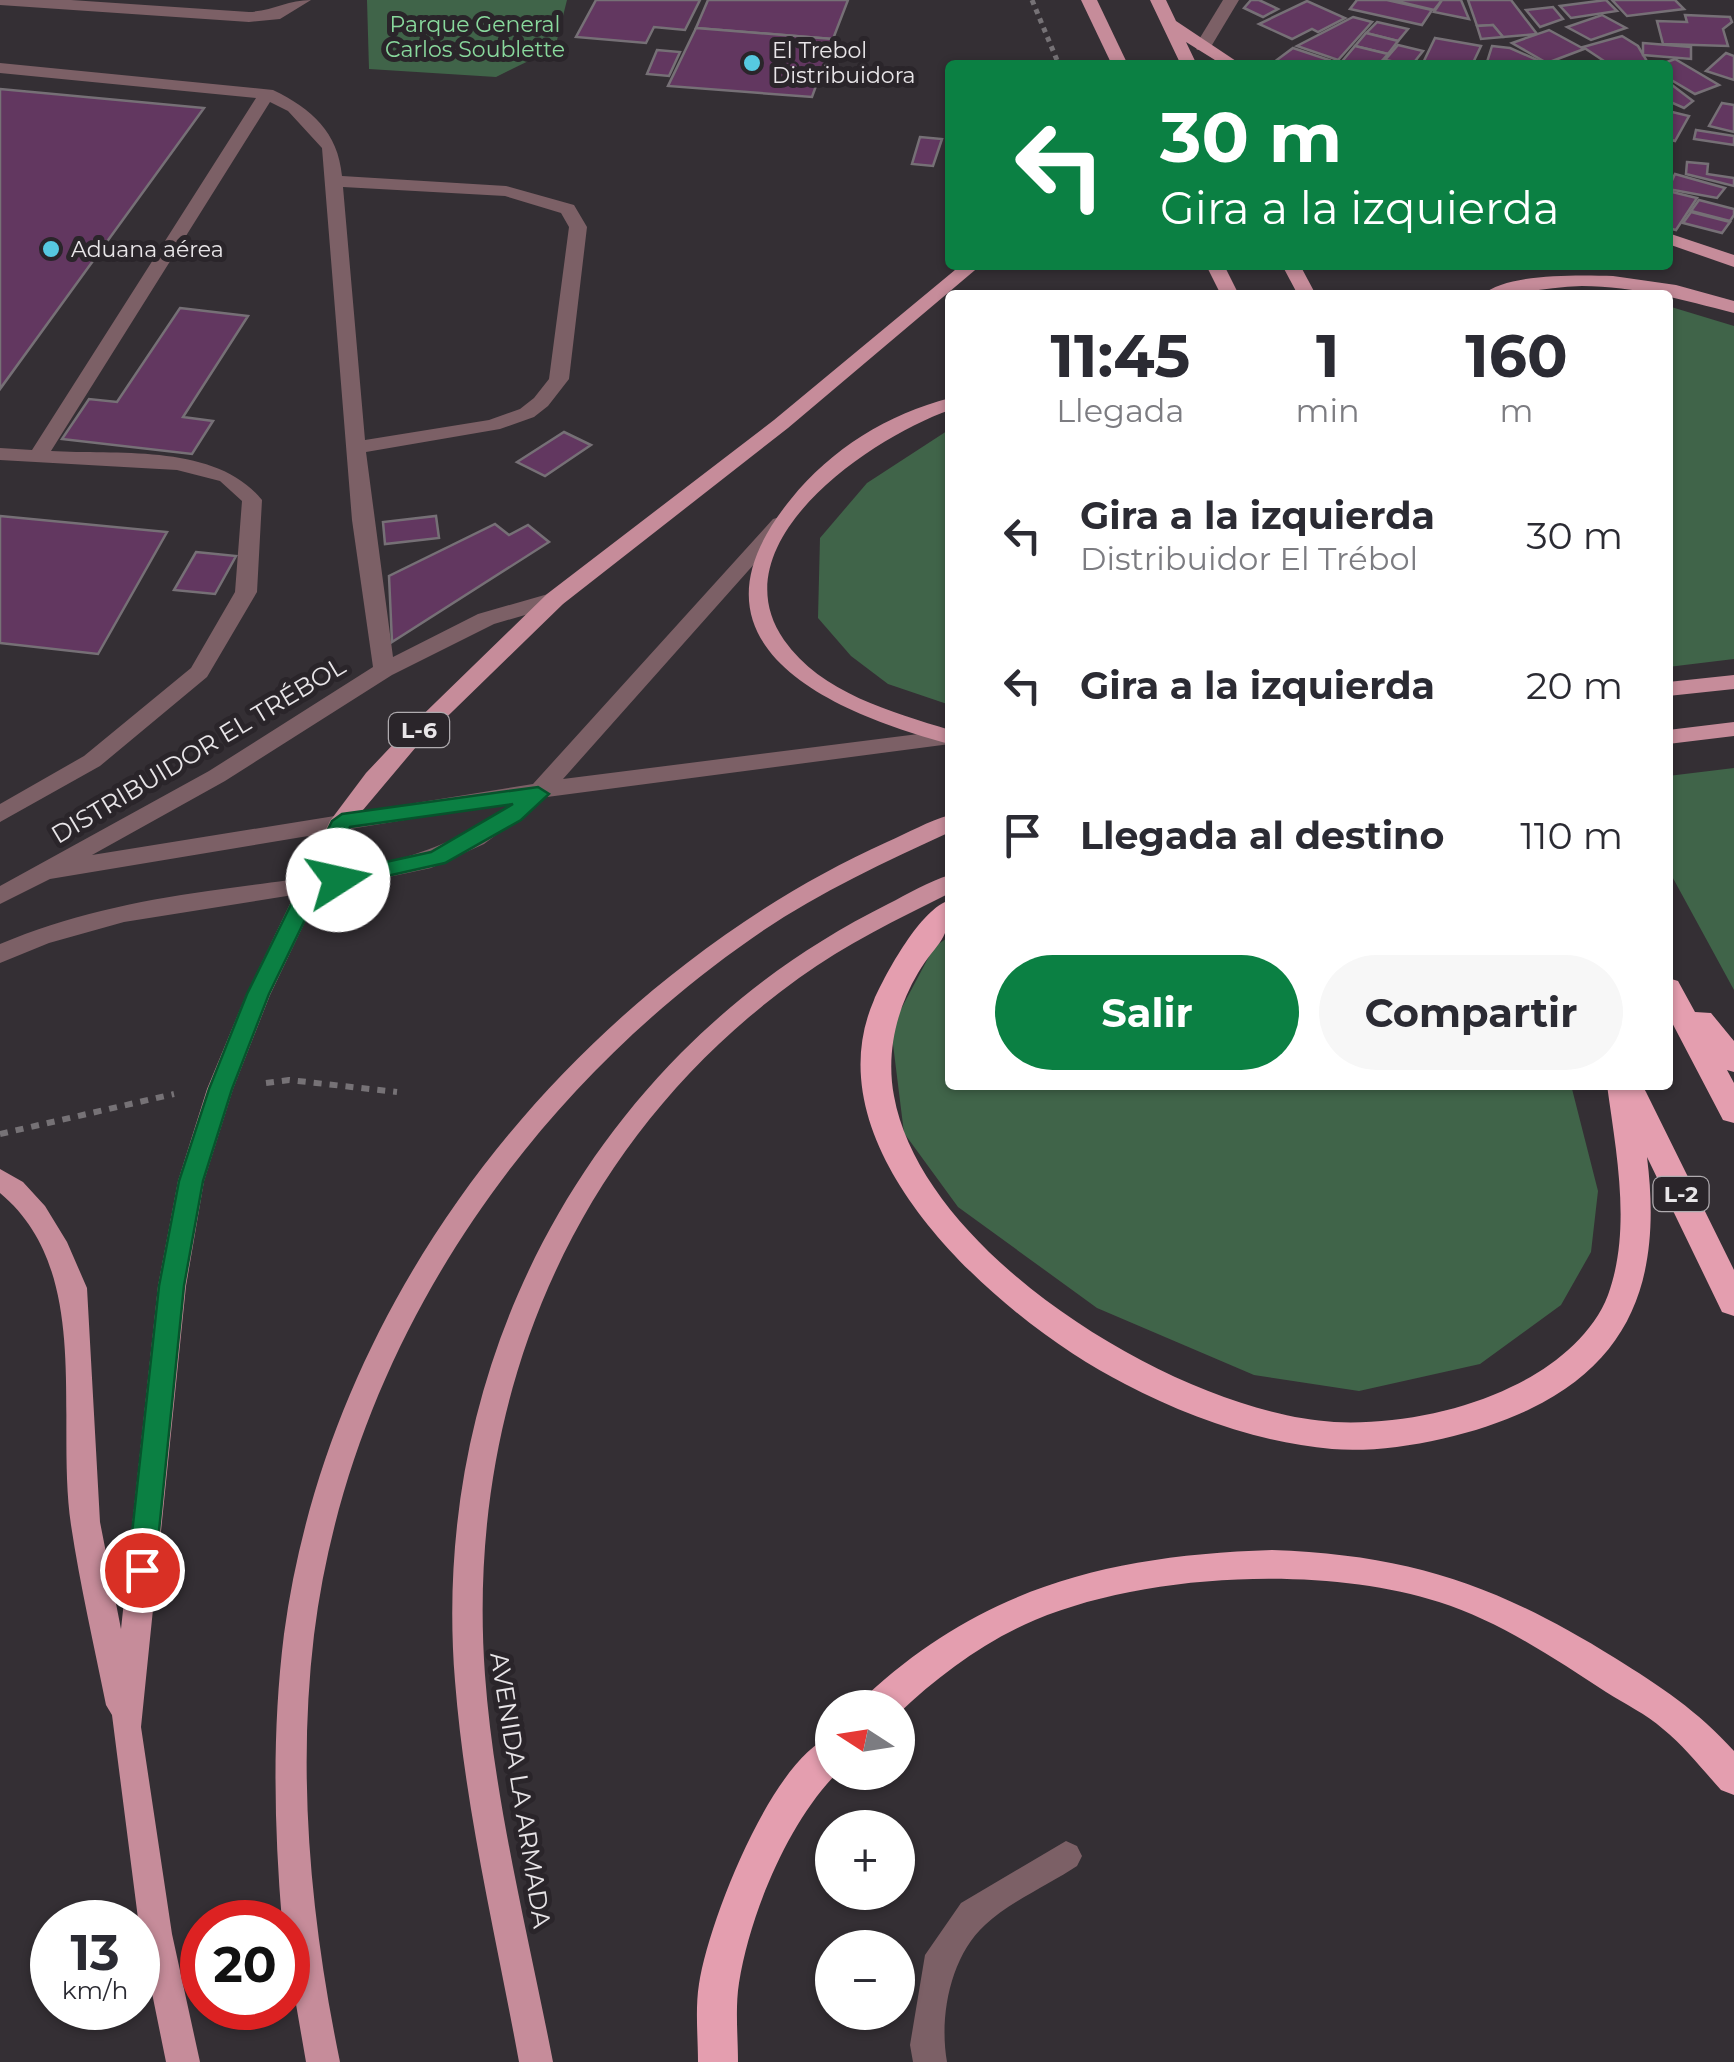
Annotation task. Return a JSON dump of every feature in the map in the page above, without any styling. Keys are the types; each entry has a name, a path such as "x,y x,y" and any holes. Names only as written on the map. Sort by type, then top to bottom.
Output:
{"highway":[{"path":"945,915 927,935 896,985 877,1040 878,1092 894,1144 915,1188 989,1271 1050,1319 1112,1360 1181,1396 1254,1421 1331,1436 1467,1422 1530,1395 1574,1361 1611,1322 1626,1284 1636,1233 1625,1090"},
{"path":"1673,984 1734,1061"},
{"path":"1673,997 1734,1112"},
{"name":"L-2","path":"1627,1090 1734,1304"},
{"path":"901,1690 962,1641 1040,1602 1117,1581 1222,1567 1315,1568 1411,1580 1504,1614 1578,1654 1676,1717 1734,1778"},
{"path":"718,2062 719,1984 749,1879 805,1780 815,1770"}],"main road":[{"path":"1089,0 1118,60"},
{"path":"1158,0 1187,60"},
{"path":"1168,22 1226,60"},
{"path":"1099,60 1100,24"},
{"path":"1673,240 1734,261"},
{"path":"556,599 782,424 966,270"},
{"path":"1514,290 1536,285 1606,282 1667,290"},
{"path":"1673,291 1734,307"},
{"path":"945,406 880,433 842,461 780,524 761,561 757,590 762,618 772,639 816,681 870,712 945,735"},
{"name":"L-6","path":"183,2062 156,1934 126,1727 172,1286 191,1181 220,1089 258,994 342,821 374,778 408,742 556,599"},
{"path":"1673,688 1734,682"},
{"path":"1673,736 1734,729"},
{"path":"323,2062 304,1981 293,1880 293,1716 300,1639 327,1496 377,1360 448,1234 521,1134 635,1014 718,949 812,888 945,824"},
{"name":"AVENIDA LA ARMADA","path":"536,2062 488,1802 469,1671 468,1545 478,1463 493,1396 514,1332 538,1276 600,1169 685,1068 774,984 882,917 945,886"},
{"path":"0,1179 14,1188 60,1251 73,1288 85,1522 102,1623 126,1727"}],"street":[{"path":"0,0 249,17 274,16 303,0"},
{"path":"1203,46 1231,0"},
{"path":"0,68 267,94 294,107 330,147 362,520 384,670"},
{"path":"37,457 267,94"},
{"path":"333,181 506,191 568,209 578,227 559,379 544,400 525,414 495,423 356,447"},
{"path":"0,454 178,464 227,478 252,500 246,592 199,672 92,761 0,814"},
{"name":"DISTRIBUIDOR EL TRÉBOL","path":"0,954 81,922 154,906 312,884 437,858 513,815 538,794 780,524"},
{"name":"DISTRIBUIDOR EL TRÉBOL","path":"48,872 216,776 384,670 486,618 556,599"},
{"name":"DISTRIBUIDOR EL TRÉBOL","path":"48,872 342,821 729,762 945,738"},
{"path":"0,896 48,872"},
{"path":"930,2062 927,2045 937,1966 973,1914 1066,1856"}],"path":[{"path":"1032,0 1056,60"}],"green space":[{"name":"Parque General Carlos Soublette","path":"367,0 567,0 555,48 496,77 369,69"},
{"path":"1673,308 1734,326 1734,659 1673,666"},
{"path":"945,432 945,703 888,684 851,656 818,618 820,538 867,483"},
{"path":"1734,768 1734,990 1673,878 1673,775"},
{"path":"945,939 945,1090 1572,1090 1598,1191 1591,1252 1561,1305 1480,1364 1359,1391 1254,1375 1097,1308 958,1207 904,1133 891,1028 934,947"}],"building":[{"path":"596,0 700,0 685,30 654,27 646,43 576,37"},
{"name":"El Trebol Distribuidora","path":"708,0 848,0 833,39 696,28"},
{"path":"1251,0 1278,9 1263,17 1244,8"},
{"path":"1357,0 1387,0 1432,10 1422,25 1350,9"},
{"path":"1392,0 1442,0 1434,10"},
{"path":"1442,0 1461,0 1469,19 1434,12"},
{"path":"1468,0 1511,0 1537,34 1503,37 1493,25 1477,26"},
{"path":"1606,0 1617,11 1571,18 1560,6"},
{"path":"1612,0 1675,0 1684,9 1627,16"},
{"path":"1307,1 1345,18 1318,32 1312,29 1292,39 1259,24"},
{"path":"1553,7 1563,19 1540,27 1526,10"},
{"path":"1602,15 1626,28 1591,40 1567,27"},
{"path":"1685,15 1730,17 1732,22 1723,29 1728,46 1663,44 1657,21 1687,22"},
{"path":"1353,17 1372,22 1338,60 1297,46"},
{"path":"1377,22 1408,29 1398,41 1366,33"},
{"path":"1493,25 1503,37 1481,39 1477,26"},
{"name":"El Trebol Distribuidora","path":"696,28 833,39 812,97 668,86"},
{"path":"1549,30 1584,49 1555,60 1542,60 1512,43"},
{"path":"1366,33 1398,41 1388,54 1355,46"},
{"path":"1622,36 1638,46 1646,60 1602,60 1583,47"},
{"path":"1435,38 1481,46 1474,60 1424,60"},
{"path":"1643,43 1691,47 1691,59 1643,55"},
{"path":"1398,45 1423,51 1416,60 1385,60"},
{"path":"1355,46 1388,54 1383,60 1343,60"},
{"path":"1492,46 1510,48 1537,60 1488,60"},
{"path":"1293,48 1329,60 1277,60"},
{"path":"657,50 680,52 669,76 647,74"},
{"path":"1726,53 1734,56 1734,80 1706,71"},
{"path":"1672,60 1719,85 1695,94 1673,81"},
{"path":"1673,86 1693,101 1684,108 1673,103"},
{"name":"Aduana aérea","path":"0,89 204,108 0,389"},
{"path":"1722,103 1734,105 1734,132 1709,126"},
{"path":"1673,112 1689,116 1673,140"},
{"path":"1696,130 1734,136 1734,145 1694,139"},
{"path":"920,137 942,139 933,166 912,164"},
{"path":"1687,162 1708,164 1707,174 1734,178 1734,186 1686,174"},
{"path":"1675,174 1725,188 1717,198 1673,190"},
{"path":"1673,192 1697,198 1676,230"},
{"path":"1699,200 1734,209 1734,215 1730,221 1691,211"},
{"path":"1691,212 1730,222 1722,233 1683,223"},
{"path":"180,308 248,316 183,417 213,421 192,454 62,439 89,399 117,402"},
{"path":"564,432 591,445 545,476 517,462"},
{"path":"0,516 167,532 98,654 0,643"},
{"path":"436,516 439,538 385,544 383,522"},
{"path":"495,524 509,535 528,525 549,542 392,642 389,576"},
{"path":"196,552 236,556 215,594 174,590"}],"place":[{"name":"El Trebol Distribuidora","path":"752,63"},
{"name":"Aduana aérea","path":"51,249"}],"route":[{"path":"142,1570 172,1286 191,1181 220,1089 258,994 342,821 538,794 513,815 437,858 338,880"}]}
